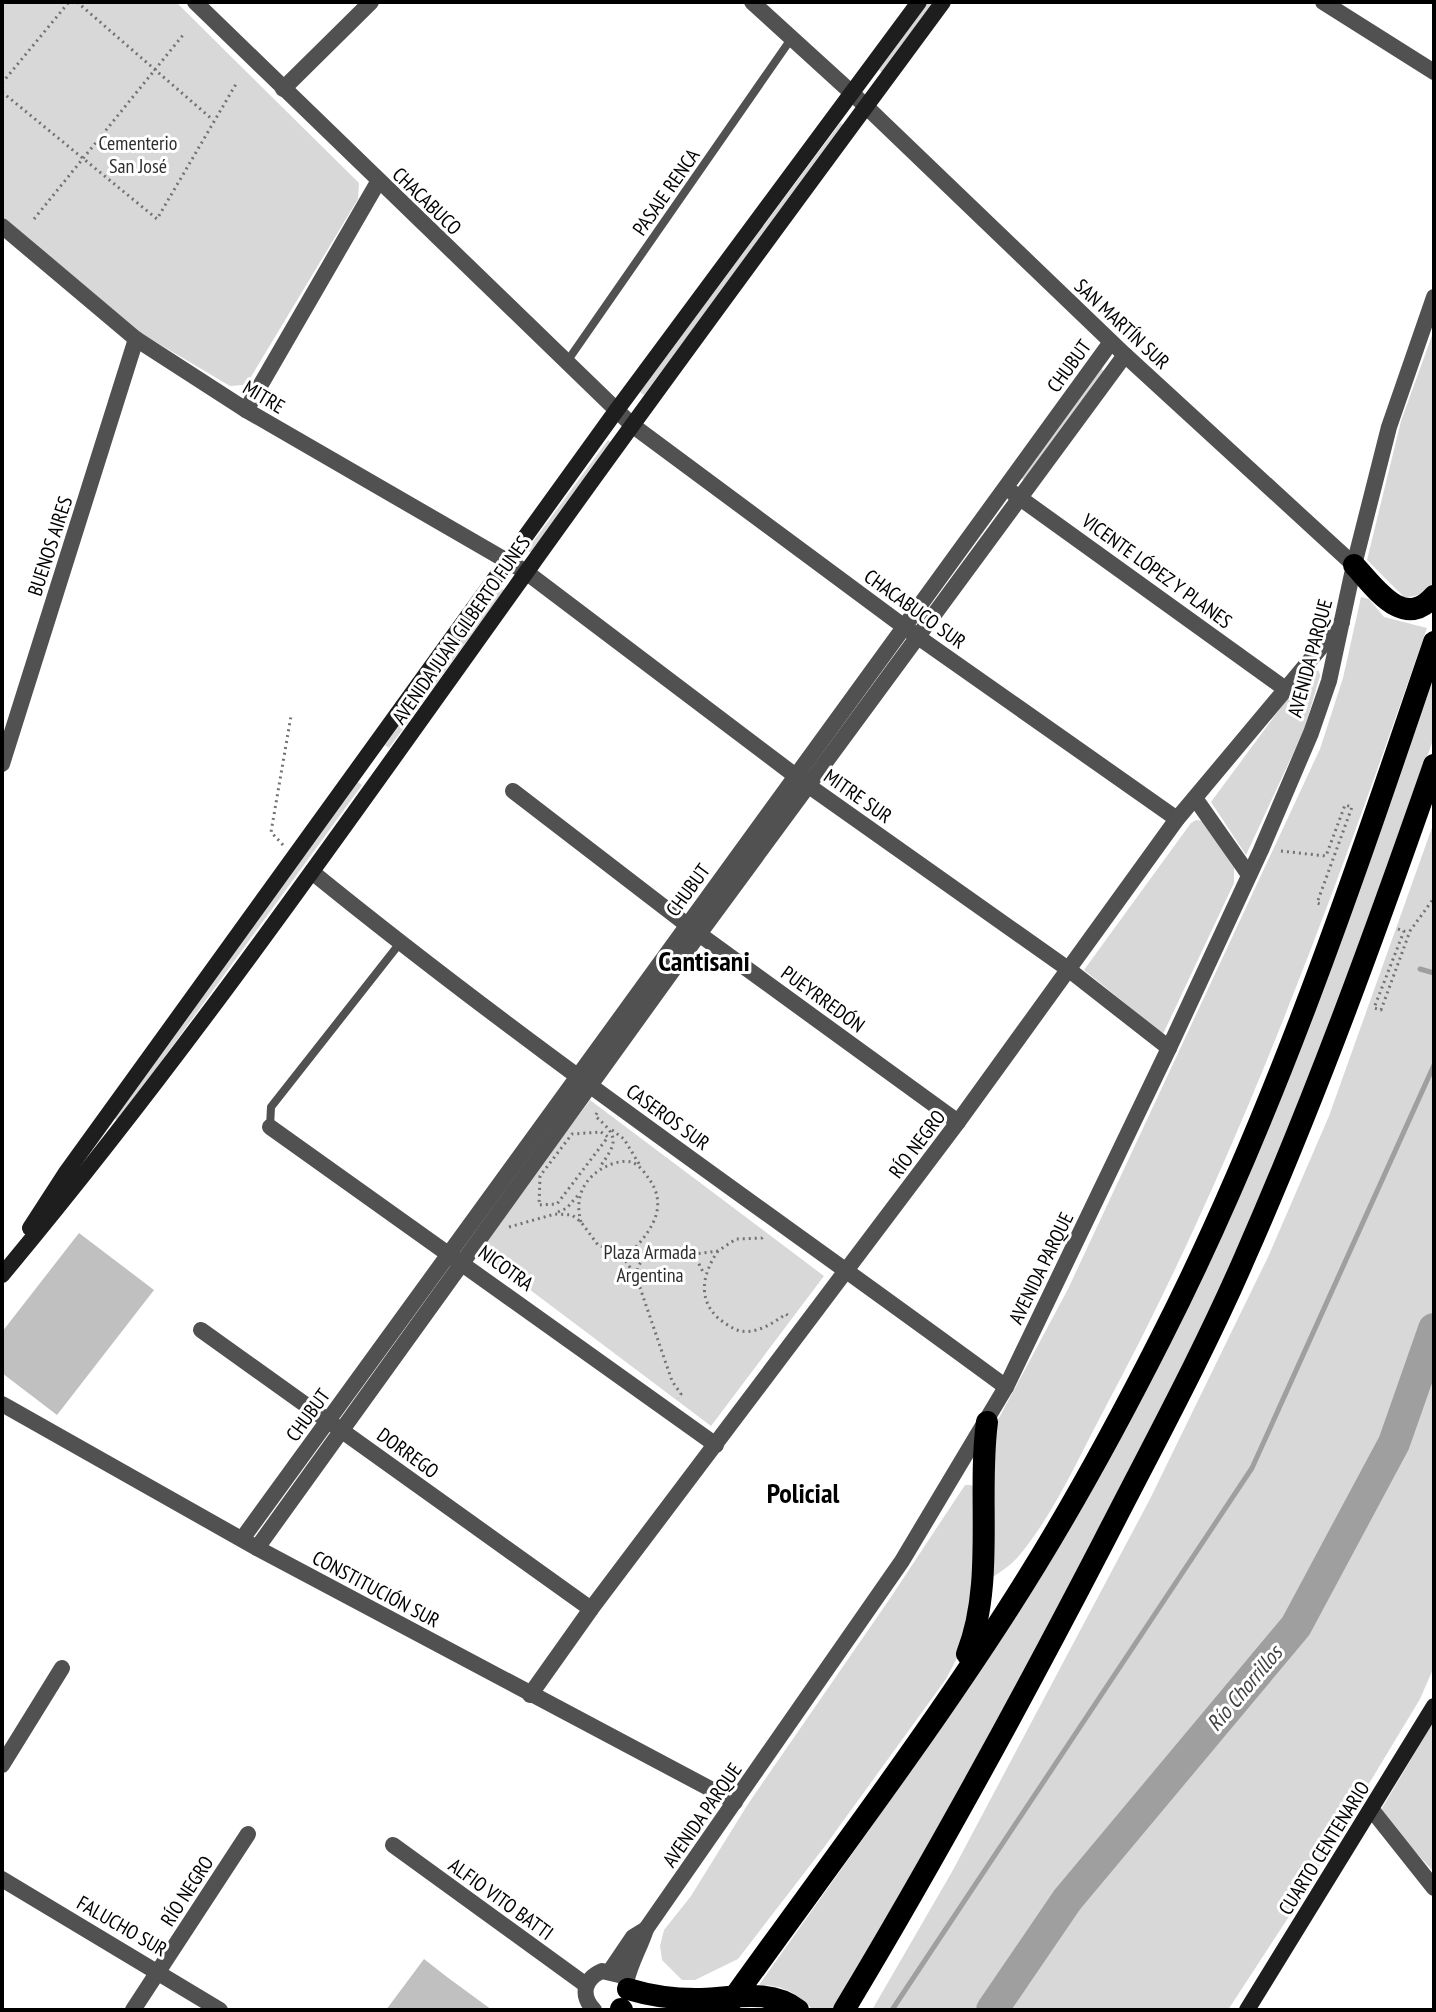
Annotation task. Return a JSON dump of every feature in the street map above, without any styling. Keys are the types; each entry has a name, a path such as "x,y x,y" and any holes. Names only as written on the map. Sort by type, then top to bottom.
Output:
{"highway":[{"path":"1354,565 1391,604 1402,609 1415,609 1434,596"},
{"path":"730,2004 1009,1607 1086,1476 1162,1337 1230,1190 1346,898 1434,642"},
{"path":"844,2010 988,1762 1157,1437 1244,1261 1314,1095 1434,765"},
{"path":"952,1692 975,1633 982,1575 987,1422"},
{"path":"623,2000 672,1998 730,2004 769,1996 788,2002 798,2010"}],"main road":[{"name":"AVENIDA JUAN GILBERTO FUNES","path":"2,1273 65,1174 366,756 616,411 919,2"},
{"name":"AVENIDA JUAN GILBERTO FUNES","path":"2,1273 82,1179 312,872 632,425 943,2"},
{"path":"366,756 385,770"},
{"name":"CUARTO CENTENARIO","path":"1247,2010 1434,1706"}],"street":[{"name":"CHACABUCO","path":"195,2 632,425"},
{"path":"283,89 371,2"},
{"name":"SAN MARTÍN SUR","path":"752,2 853,94 1111,342 1354,565"},
{"path":"1323,2 1434,72"},
{"path":"246,410 378,182"},
{"name":"MITRE","path":"2,226 136,339 246,410 526,572"},
{"name":"AVENIDA PARQUE","path":"623,2000 632,1957 646,1929 902,1561 987,1422 1169,1048 1261,850 1311,733 1329,681 1389,427 1434,297"},
{"name":"BUENOS AIRES","path":"2,764 136,339"},
{"name":"CHUBUT","path":"803,781 904,626 1111,342"},
{"name":"CHUBUT","path":"242,1539 450,1253 584,1082 803,781 918,637 1125,355"},
{"name":"CHACABUCO SUR","path":"632,425 918,637 1177,819"},
{"name":"VICENTE LÓPEZ Y PLANES","path":"1005,487 1284,688"},
{"name":"MITRE SUR","path":"526,572 803,781 1068,969 1169,1048"},
{"name":"RÍO NEGRO","path":"530,1695 591,1609 958,1122 1177,819 1342,622"},
{"name":"PUEYRREDÓN","path":"513,791 693,930 958,1122"},
{"path":"1195,798 1249,875"},
{"name":"CASEROS SUR","path":"312,872 400,943 584,1082 1006,1387"},
{"name":"CHUBUT","path":"257,1548 484,1236 584,1082"},
{"name":"NICOTRA","path":"270,1127 716,1445"},
{"name":"DORREGO","path":"201,1330 591,1609"},
{"name":"CONSTITUCIÓN SUR","path":"2,1404 257,1548 735,1802"},
{"path":"2,1765 62,1668"},
{"path":"1372,1810 1434,1888"},
{"name":"RÍO NEGRO","path":"133,2010 248,1834"},
{"name":"ALFIO VITO BATTI","path":"393,1845 585,2000"},
{"name":"FALUCHO SUR","path":"2,1879 220,2010"},
{"name":"AVENIDA PARQUE","path":"610,1971 633,1937 646,1929"},
{"path":"585,2000 595,1974 610,1971 622,1977 623,2000"}],"lane":[{"name":"PASAJE RENCA","path":"566,363 792,38"},
{"path":"270,1127 271,1107 400,943"}],"path":[{"path":"2,83 69,2"},
{"path":"77,2 215,121"},
{"path":"34,219 183,35"},
{"path":"2,92 157,219 236,84"},
{"path":"291,716 271,832 294,856"},
{"path":"1261,850 1326,856"},
{"path":"1410,931 1434,898"},
{"path":"607,1098 595,1116 624,1139 654,1186 660,1205 652,1226 633,1250"},
{"path":"601,1132 606,1125"},
{"path":"581,1222 578,1199 588,1179 611,1152 614,1140 611,1129"},
{"path":"537,1217 540,1176 572,1134 601,1132 608,1137 557,1204 539,1205"},
{"path":"594,1155 598,1169"},
{"path":"598,1169 631,1162 643,1171"},
{"path":"580,1174 588,1179"},
{"path":"555,1214 567,1208 583,1188"},
{"path":"567,1191 579,1193"},
{"path":"484,1236 537,1217 572,1215 598,1245 688,1255 718,1251"},
{"path":"704,1278 709,1263 718,1251 736,1239 762,1238 776,1219"},
{"path":"611,1248 620,1253 636,1276 672,1381 681,1394 669,1411"},
{"path":"636,1276 637,1266 642,1260 656,1252"},
{"path":"688,1255 702,1268 704,1295 710,1310 723,1322 739,1331 758,1329 786,1314 804,1328"}],"green space":[{"name":"Cementerio San José","path":"2,2 176,2 359,183 358,199 249,380 243,385 230,386 139,332 2,216"},
{"path":"928,2 934,2 883,73 879,70"},
{"path":"840,123 844,125 644,395 640,392"},
{"path":"1434,330 1434,582 1421,594 1404,597 1367,560 1401,421"},
{"path":"1100,368 1104,371 1024,480 1020,477"},
{"path":"608,440 612,443 531,553 527,550"},
{"path":"500,587 504,590 389,748 385,745"},
{"path":"1361,597 1369,599 1384,617 1427,628 1320,926 1241,1122 1153,1314 1054,1505 1017,1558 993,1577 992,1431 1068,1289 1320,749 1343,678"},
{"path":"1434,669 1434,737 1373,911 1290,1130 1208,1316 974,1770 833,2010 813,2010 789,1991 759,1985 899,1788 1130,1418"},
{"path":"1313,670 1319,671 1320,676 1304,730 1246,855 1211,802 1299,683"},
{"path":"358,782 362,785 118,1121 114,1118"},
{"path":"1196,820 1203,821 1234,868 1234,883 1163,1034 1084,970"},
{"path":"1434,822 1434,1667 1420,1699 1288,1918 1228,2010 872,2010 953,1870 1150,1499 1268,1257 1329,1116"},
{"name":"Plaza Armada Argentina","path":"590,1100 824,1276 711,1426 477,1250"},
{"path":"965,1485 977,1490 970,1633 946,1679 825,1846 738,1959 695,1980 682,1980 662,1960 660,1946 664,1930 691,1896 748,1804"},
{"path":"1434,1721 1434,1872 1379,1813"}],"building":[{"path":"79,1233 154,1290 57,1415 2,1373 2,1332"},
{"path":"424,1959 447,1977 492,2010 386,2010"}],"waterway":[{"path":"1420,969 1434,973"},
{"path":"892,2010 1252,1468 1434,1065"},
{"name":"Río Chorrillos","path":"992,2010 1067,1900 1296,1626 1394,1443 1434,1329"}],"district":[{"name":"Cantisani","path":"704,960"},
{"name":"Policial","path":"803,1492"}]}
